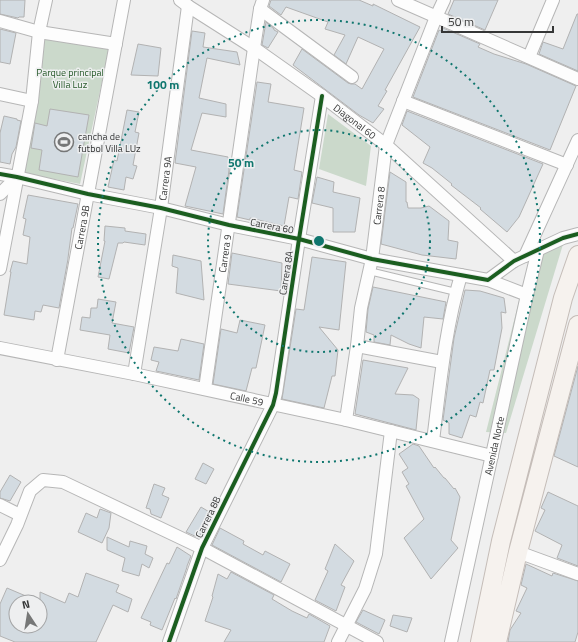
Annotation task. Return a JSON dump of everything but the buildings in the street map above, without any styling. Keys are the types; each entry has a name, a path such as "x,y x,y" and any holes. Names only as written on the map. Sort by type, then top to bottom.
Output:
{"main road":[{"path":"480,642 501,541 563,298 578,255"},
{"path":"497,642 518,552 578,325"}],"street":[{"path":"0,269 32,101 39,32 46,0"},
{"name":"Carrera 9B","path":"57,360 124,0"},
{"path":"398,0 578,79"},
{"name":"Carrera 8","path":"346,420 361,308 372,259 386,145 444,0"},
{"path":"529,57 553,0"},
{"name":"Diagonal 60","path":"184,3 254,48 322,96 386,145 520,259"},
{"name":"Carrera 9A","path":"134,374 161,208 184,3"},
{"path":"262,4 352,77"},
{"name":"Carrera 9","path":"205,389 254,48 262,4"},
{"path":"0,21 39,32 116,44"},
{"path":"0,94 32,101"},
{"name":"Carrera 8A","path":"273,404 276,393 322,96"},
{"path":"403,101 567,165"},
{"path":"520,259 578,140"},
{"name":"Carrera 60","path":"0,174 299,239 372,259 488,280 527,295"},
{"path":"0,194 17,177"},
{"path":"488,280 520,259 563,238 578,234"},
{"name":"Avenida Norte","path":"451,642 538,250"},
{"path":"433,441 442,362 456,292 461,275"},
{"path":"357,346 442,362"},
{"name":"Calle 59","path":"0,348 205,389 346,420 492,456"},
{"name":"Carrera 8B","path":"169,642 202,548 273,404"},
{"path":"338,642 365,589 376,554 391,431"},
{"path":"0,560 17,525 30,491 43,480 63,482 202,548 377,642"},
{"path":"0,505 20,515"},
{"path":"518,552 578,574"}],"lane":[{"path":"369,271 456,292"}],"green space":[{"name":"Parque principal Villa Luz","path":"44,37 109,49 80,184 23,173"},
{"path":"328,114 371,146 366,186 319,169"},
{"path":"564,241 506,433 486,432 530,257"}],"cycle path":[{"path":"169,642 202,548 273,405 322,96"},
{"path":"0,174 299,239 372,259 488,280 514,261 563,238 578,234"}],"place":[{"name":"cancha de futbol Villa LUz","path":"64,142"}]}
